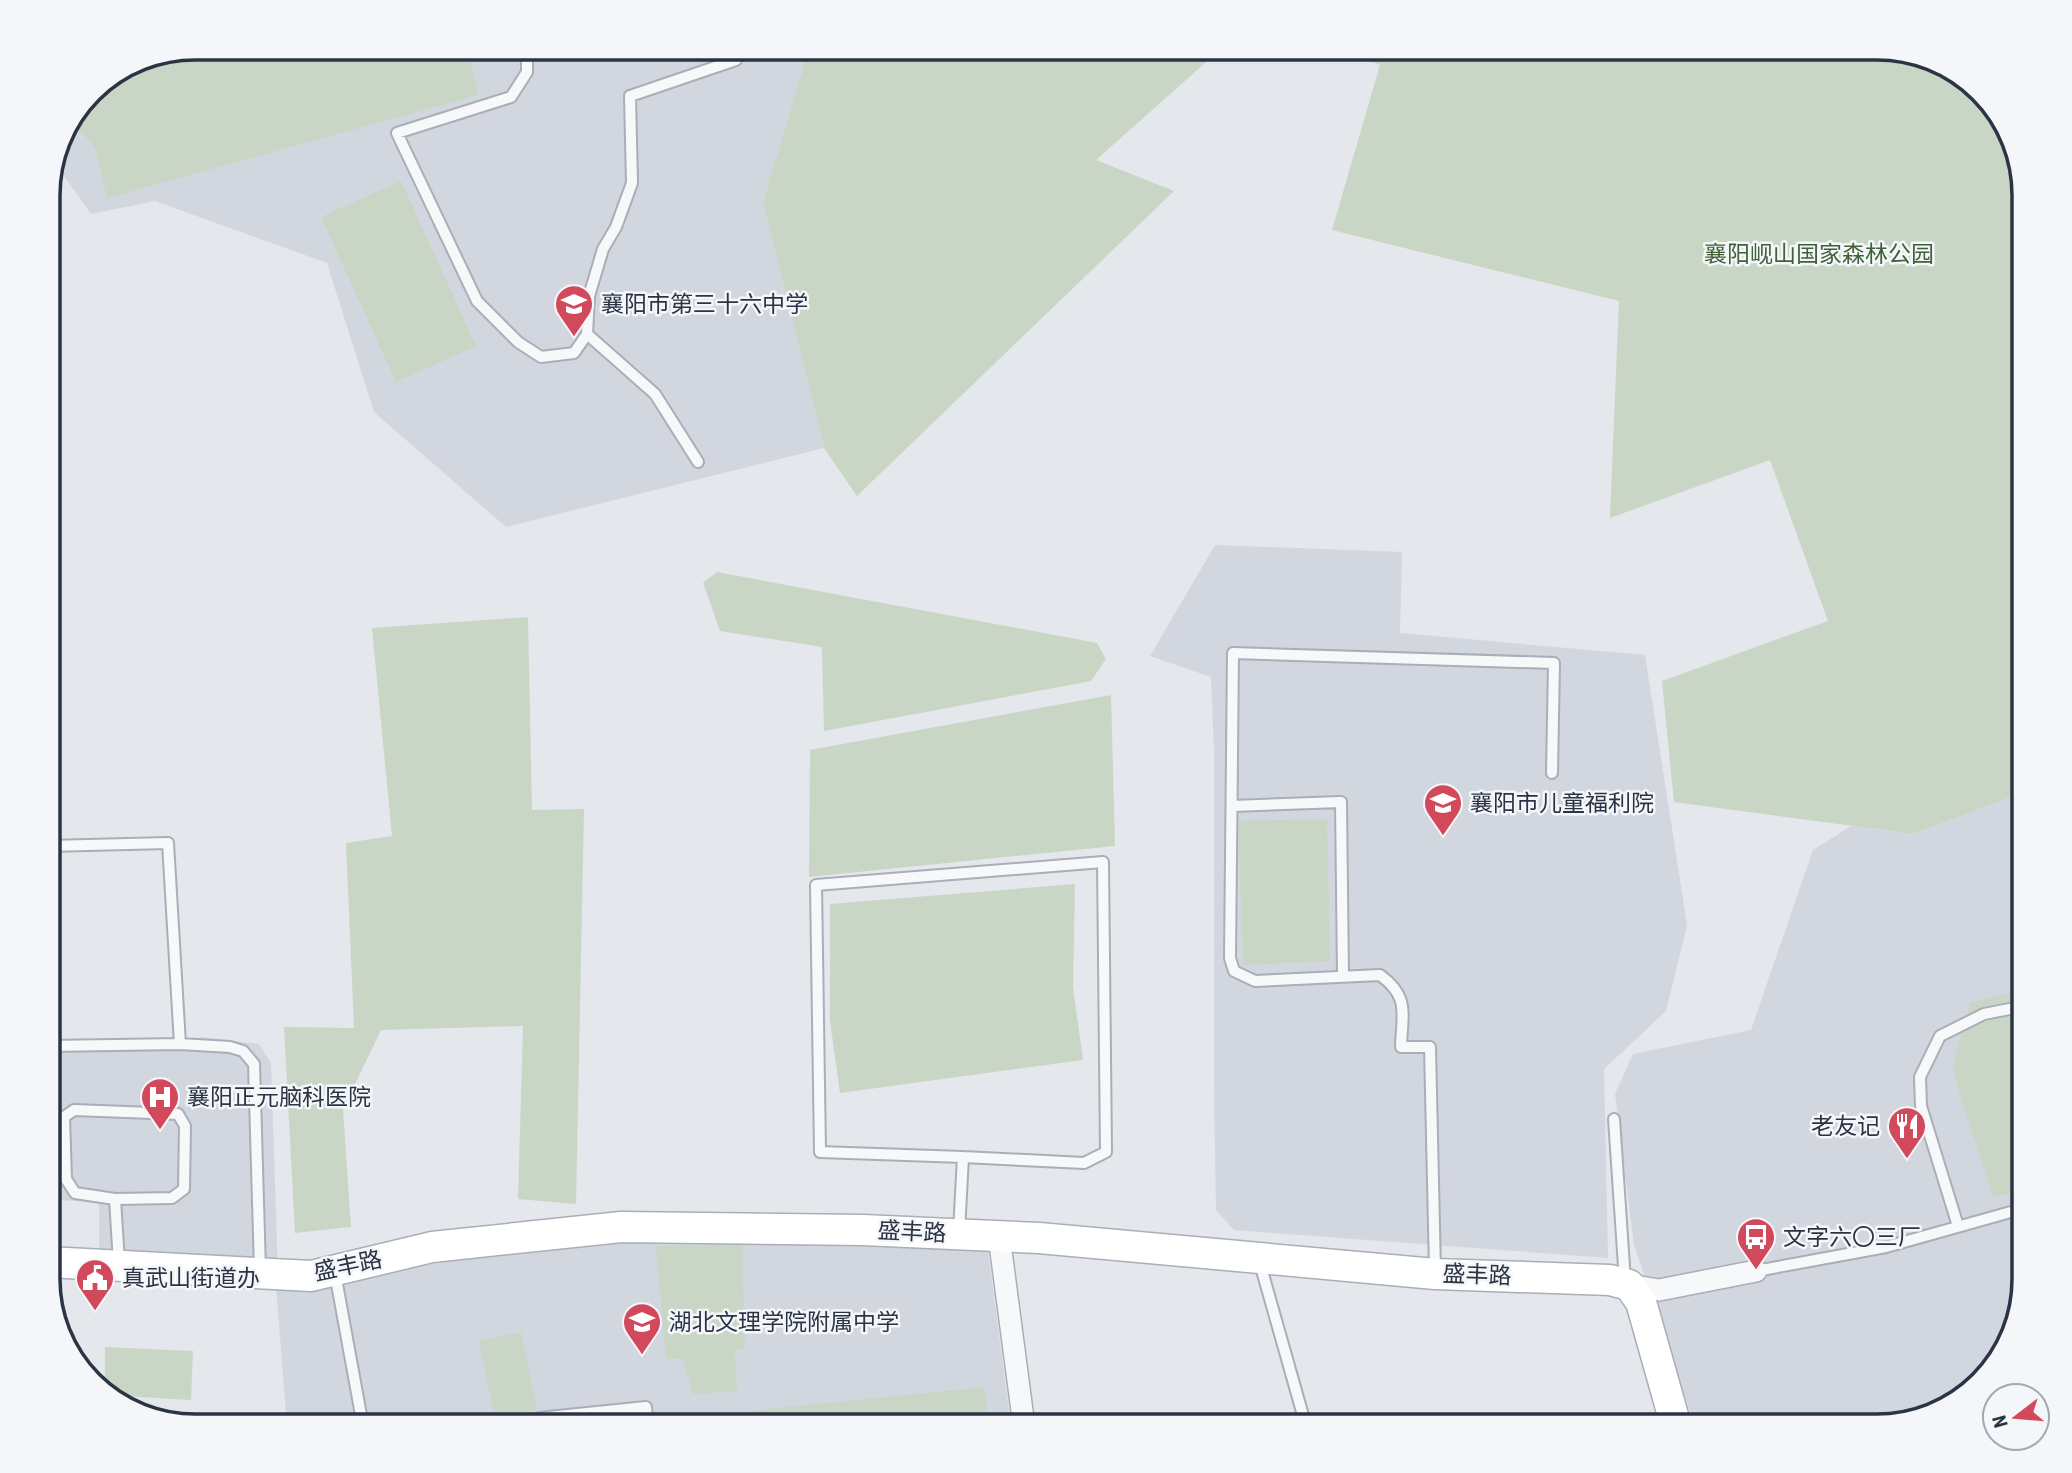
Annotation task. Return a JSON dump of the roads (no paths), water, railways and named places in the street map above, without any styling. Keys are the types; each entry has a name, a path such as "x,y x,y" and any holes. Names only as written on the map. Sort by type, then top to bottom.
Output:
{"street":[{"name":"盛丰路","path":"60,1263 311,1276 432,1247 621,1227 863,1230 999,1236 1435,1274 1610,1279 1627,1284"},
{"path":"999,1236 1022,1414"},
{"path":"1627,1284 1659,1290 1756,1271"},
{"path":"1627,1284 1641,1302 1672,1414"}],"lane":[{"path":"527,60 527,72 510,97 397,133 477,302 518,342 541,356 574,353 587,334 589,296 603,249 616,227 632,183 630,96 736,60"},
{"path":"587,334 655,394 698,462"},
{"path":"1435,1274 1430,1047 1401,1047 1402,1000 1394,985 1380,975 1255,981 1234,971 1230,958 1233,653 1554,663 1552,773"},
{"path":"1232,806 1341,802 1343,976"},
{"path":"60,846 167,843 180,1044"},
{"path":"1104,862 1106,1152 1084,1163 963,1157 820,1152 816,885 1104,862"},
{"path":"1958,1226 1921,1106 1920,1077 1940,1036 1984,1014 2012,1009"},
{"path":"60,1046 180,1044 230,1047 243,1051 254,1063 260,1273"},
{"path":"74,1110 178,1114 185,1126 184,1189 172,1198 115,1199 75,1193 66,1180 64,1117 74,1110"},
{"path":"1614,1119 1627,1284"},
{"path":"959,1234 963,1157"},
{"path":"115,1199 119,1266"},
{"path":"1756,1271 1886,1247 2012,1211"},
{"path":"1259,1258 1304,1414"},
{"path":"335,1270 361,1414"},
{"path":"577,1414 646,1407 647,1414"}],"place":[{"name":"襄阳市第三十六中学","path":"574,338"},
{"name":"襄阳市儿童福利院","path":"1443,837"},
{"name":"襄阳正元脑科医院","path":"160,1131"},
{"name":"老友记","path":"1907,1160"},
{"name":"文字六〇三厂","path":"1756,1271"},
{"name":"真武山街道办","path":"95,1312"},
{"name":"湖北文理学院附属中学","path":"642,1356"}],"park label":[{"name":"襄阳岘山国家森林公园","path":"1819,254"}]}
